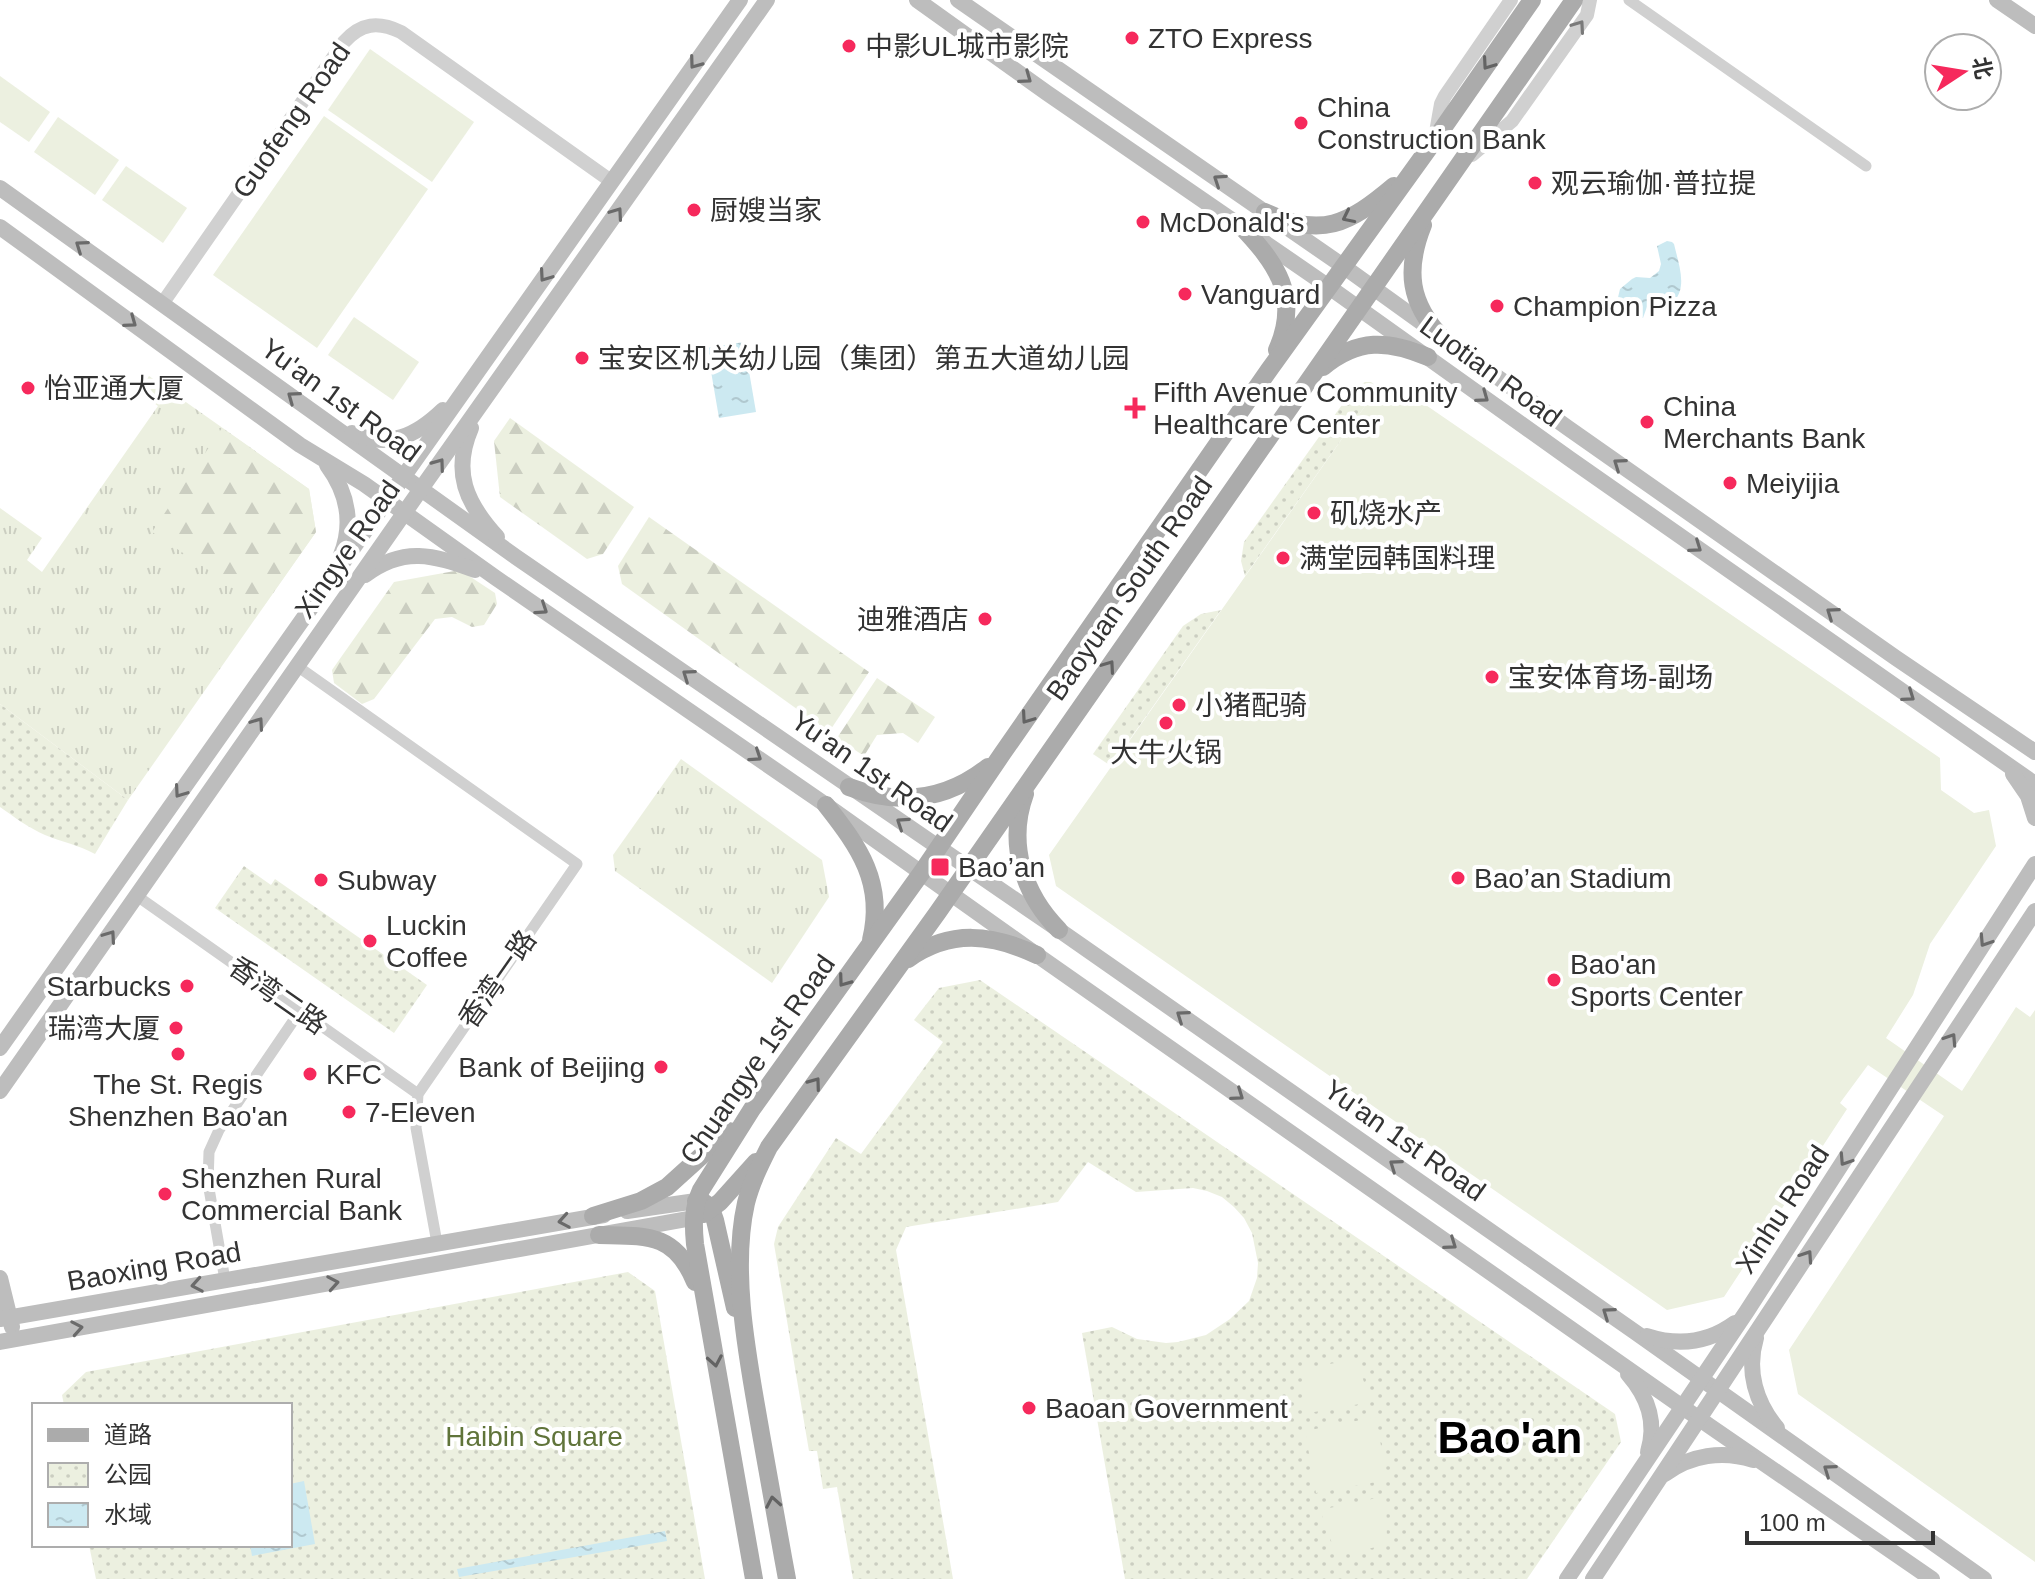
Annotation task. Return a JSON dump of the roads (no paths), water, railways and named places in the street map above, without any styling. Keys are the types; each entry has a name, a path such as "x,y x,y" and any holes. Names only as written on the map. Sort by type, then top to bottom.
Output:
{"main road":[{"name":"Xingye Road","path":"0,1048 740,0"},
{"name":"Luotian Road","path":"917,0 2035,784"},
{"name":"Luotian Road","path":"958,0 1373,287 1896,658 2035,750"},
{"name":"Baoyuan South Road","path":"922,872 1269,370 1532,0"},
{"name":"Baoyuan South Road","path":"951,893 1574,0"},
{"path":"1997,0 2035,26"},
{"name":"Xingye Road","path":"0,1102 4,1086 767,1"},
{"path":"1265,212 1284,221 1311,227 1333,224 1362,210 1412,171"},
{"name":"Yu'an 1st Road","path":"0,188 516,557 1059,930 1984,1579"},
{"path":"1431,204 1418,237 1412,276 1422,313 1443,339"},
{"path":"1240,225 1274,265 1286,300 1281,341 1269,370"},
{"name":"Yu'an 1st Road","path":"0,227 300,445 387,500 826,805 1699,1419 1932,1579"},
{"path":"1309,379 1343,353 1374,343 1397,346 1428,357"},
{"path":"321,417 356,435 384,441 397,439 431,420 472,380"},
{"path":"491,391 468,435 462,460 463,482 476,509 516,557"},
{"path":"300,445 327,464 345,496 348,534 334,573"},
{"path":"355,584 394,558 415,555 448,560 496,578"},
{"path":"849,787 890,798 936,794 968,781 1002,754"},
{"path":"2002,760 2021,783 2035,818"},
{"path":"1032,776 1018,819 1019,854 1028,888 1046,918 1059,930"},
{"path":"826,805 858,849 870,875 875,912 868,948"},
{"name":"Xinhu Road","path":"1567,1579 1747,1311 2031,870 2035,855"},
{"name":"Chuangye 1st Road","path":"700,1209 710,1175 752,1109 922,872"},
{"path":"700,1209 725,1197 769,1147 951,893"},
{"name":"Xinhu Road","path":"1593,1579 2035,911"},
{"path":"900,965 941,942 971,937 999,940 1037,955"},
{"path":"0,1035 24,1013"},
{"path":"593,1216 641,1201 667,1187 752,1109"},
{"path":"769,1147 750,1191 742,1231 742,1284 748,1361 787,1579"},
{"path":"700,1209 696,1252 754,1579"},
{"path":"700,1209 748,1361"},
{"name":"Baoxing Road","path":"5,1318 593,1216 700,1209"},
{"name":"Baoxing Road","path":"7,1341 599,1235 700,1209"},
{"path":"599,1235 643,1236 671,1247 690,1268 705,1307"},
{"path":"1772,1272 1770,1281 1773,1286 1781,1289 1788,1285"},
{"path":"0,1278 7,1341"},
{"path":"1635,1332 1672,1342 1700,1341 1724,1331 1747,1311"},
{"path":"1764,1321 1753,1348 1753,1379 1770,1419 1788,1442"},
{"path":"1614,1358 1645,1396 1650,1412 1652,1433 1641,1469"},
{"path":"1658,1480 1685,1462 1715,1455 1745,1458 1774,1470"}],"street":[{"path":"1434,141 1445,96 1511,0"},
{"path":"1456,169 1512,121 1587,15 1590,0"},
{"path":"1629,0 1866,166"},
{"name":"Guofeng Road","path":"162,304 344,42 356,31 370,25 384,25 401,32 611,181"},
{"name":"香湾一路","path":"297,666 577,864 418,1094"},
{"name":"香湾二路","path":"137,896 418,1094"},
{"path":"225,1280 208,1183 209,1152 219,1130 300,1011"},
{"path":"418,1094 416,1128 437,1243"}],"water":[{"path":"1667,241 1674,244 1681,282 1674,301 1649,301 1643,318 1616,314 1620,289 1636,277 1650,278 1659,271 1661,264 1657,246"},
{"path":"744,342 756,412 719,418 707,348"},
{"path":"304,1481 315,1544 252,1556 250,1547 292,1547 292,1484"},
{"path":"665,1531 667,1541 459,1577 457,1569"}],"place":[{"name":"ZTO Express","path":"1132,38"},
{"name":"中影UL城市影院","path":"849,46"},
{"name":"China Construction Bank","path":"1301,123"},
{"name":"观云瑜伽·普拉提","path":"1535,183"},
{"name":"厨嫂当家","path":"694,210"},
{"name":"McDonald's","path":"1143,222"},
{"name":"Vanguard","path":"1185,294"},
{"name":"Champion Pizza","path":"1497,306"},
{"name":"宝安区机关幼儿园（集团）第五大道幼儿园","path":"582,358"},
{"name":"怡亚通大厦","path":"28,388"},
{"name":"Fifth Avenue Community Healthcare Center","path":"1135,408"},
{"name":"China Merchants Bank","path":"1647,422"},
{"name":"Meiyijia","path":"1730,483"},
{"name":"矶烧水产","path":"1314,513"},
{"name":"满堂园韩国料理","path":"1283,558"},
{"name":"迪雅酒店","path":"985,619"},
{"name":"宝安体育场-副场","path":"1492,677"},
{"name":"小猪配骑","path":"1179,705"},
{"name":"大牛火锅","path":"1166,723"},
{"name":"Bao’an","path":"940,867"},
{"name":"Bao’an Stadium","path":"1458,878"},
{"name":"Subway","path":"321,880"},
{"name":"Luckin Coffee","path":"370,941"},
{"name":"Bao'an Sports Center","path":"1554,980"},
{"name":"Starbucks","path":"187,986"},
{"name":"瑞湾大厦","path":"176,1028"},
{"name":"The St. Regis Shenzhen Bao'an","path":"178,1054"},
{"name":"Bank of Beijing","path":"661,1067"},
{"name":"KFC","path":"310,1074"},
{"name":"7-Eleven","path":"349,1112"},
{"name":"Shenzhen Rural Commercial Bank","path":"165,1194"},
{"name":"Baoan Government","path":"1029,1408"}],"district":[{"name":"Bao'an","path":"1510,1438"}],"park label":[{"name":"Haibin Square","path":"534,1436"}]}
